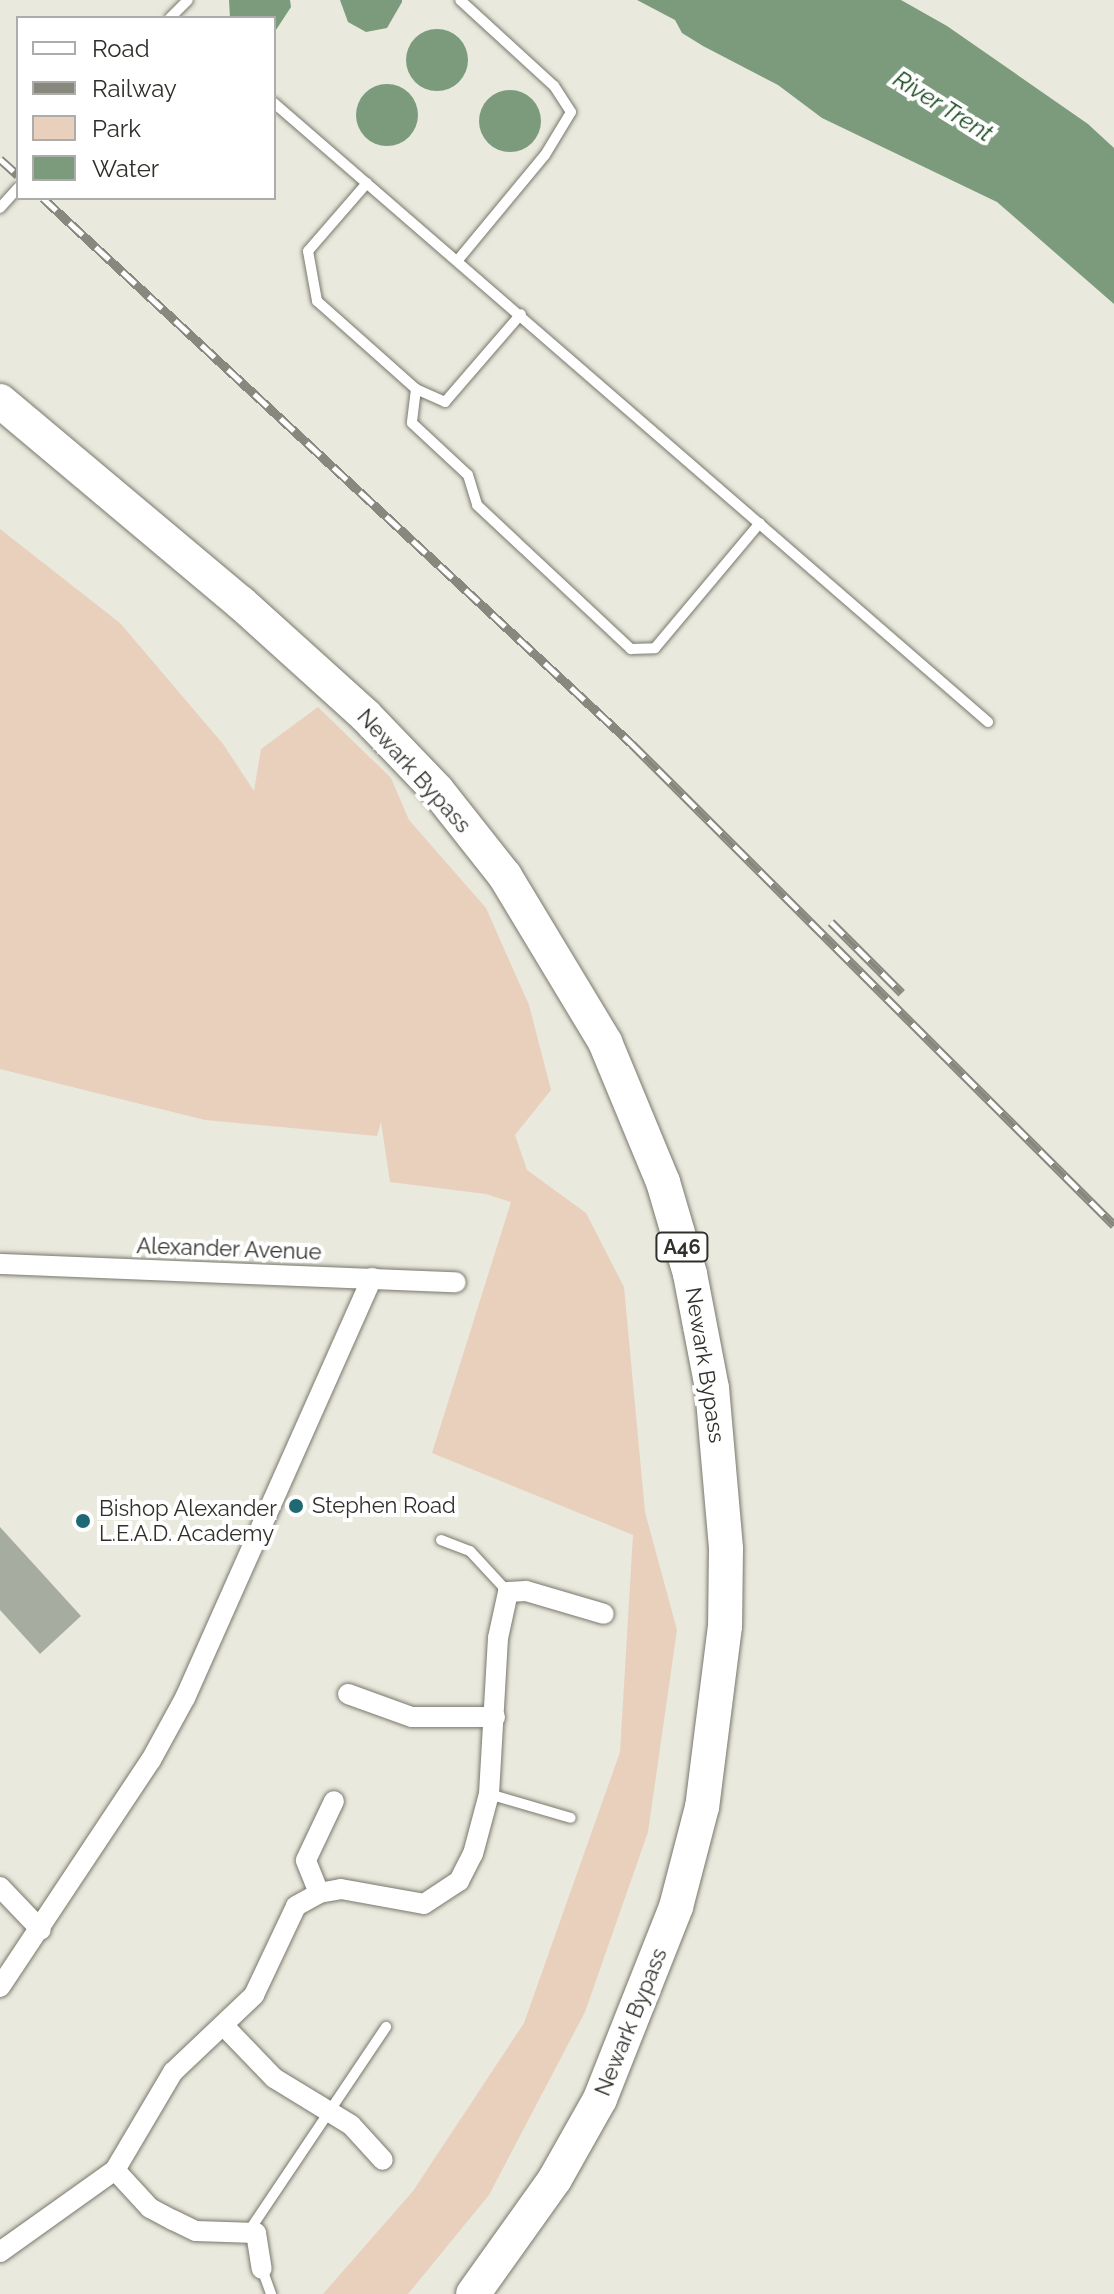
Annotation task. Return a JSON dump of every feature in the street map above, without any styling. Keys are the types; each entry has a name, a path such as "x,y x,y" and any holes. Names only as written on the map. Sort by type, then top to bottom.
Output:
{"highway":[{"name":"Newark Bypass","path":"0,401 241,603 365,715 437,790 505,876 605,1042 663,1182 690,1274 712,1388 726,1549 725,1626 702,1807 676,1907 600,2099 555,2179 473,2294"}],"street":[{"name":"Alexander Avenue","path":"0,1264 456,1282"},
{"path":"0,1987 41,1930 151,1760 185,1698 372,1278"},
{"path":"0,2252 115,2170 173,2072 224,2026 266,1978 296,1906 319,1893 341,1889 414,1904 434,1900 467,1870 489,1794 498,1638 508,1592 536,1593 604,1614"},
{"path":"348,1694 412,1717 495,1717"},
{"path":"319,1893 306,1860 334,1801"},
{"path":"0,1887 41,1930"},
{"path":"224,2026 274,2078 351,2125 383,2160"},
{"path":"115,2170 150,2208 196,2231 252,2232 262,2269"}],"lane":[{"path":"173,16 188,0"},
{"path":"458,260 545,155 571,112 554,86 460,0"},
{"path":"276,105 988,722"},
{"path":"367,183 308,251 317,301 416,389 445,402 521,314"},
{"path":"0,208 16,190"},
{"path":"416,389 412,423 468,475 477,505 631,649 655,648 760,523"},
{"path":"441,1540 470,1551 508,1592"},
{"path":"489,1794 571,1818"},
{"path":"252,2232 386,2027"},
{"path":"262,2269 271,2294"}],"green space":[{"path":"0,529 120,623 223,744 254,791 261,749 318,707 391,778 409,820 486,908 529,1005 551,1090 515,1135 527,1170 586,1213 624,1287 645,1512 677,1630 648,1832 585,2012 489,2195 408,2294 323,2294 413,2191 524,2023 620,1752 633,1535 432,1453 511,1202 486,1194 390,1182 381,1122 377,1136 205,1120 0,1069"}],"water":[{"path":"229,0 290,0 291,7 276,30 276,16 230,16"},
{"path":"340,0 402,2 387,28 366,32 348,22"},
{"name":"River Trent","path":"637,0 901,0 947,26 1088,124 1114,148 1114,304 997,202 822,118 778,85 703,46 682,33 675,20"},
{"path":"437,29 449,31 459,38 466,48 466,72 459,82 449,89 437,91 425,89 415,82 408,72 406,60 408,48 415,38 425,31"},
{"path":"387,84 399,86 409,93 416,103 416,127 409,137 399,144 387,146 375,144 365,137 358,127 356,115 358,103 365,93 375,86"},
{"path":"510,90 522,92 532,99 539,109 539,133 532,143 522,150 510,152 498,150 488,143 481,133 479,121 481,109 488,99 498,92"}],"building":[{"path":"0,1527 81,1616 40,1654 0,1610"}],"railway":[{"path":"0,159 16,173"},
{"path":"45,200 632,744 1114,1225"},
{"path":"831,922 902,993"}],"place":[{"name":"Stephen Road","path":"296,1506"},
{"name":"Bishop Alexander L.E.A.D. Academy","path":"83,1521"}]}
